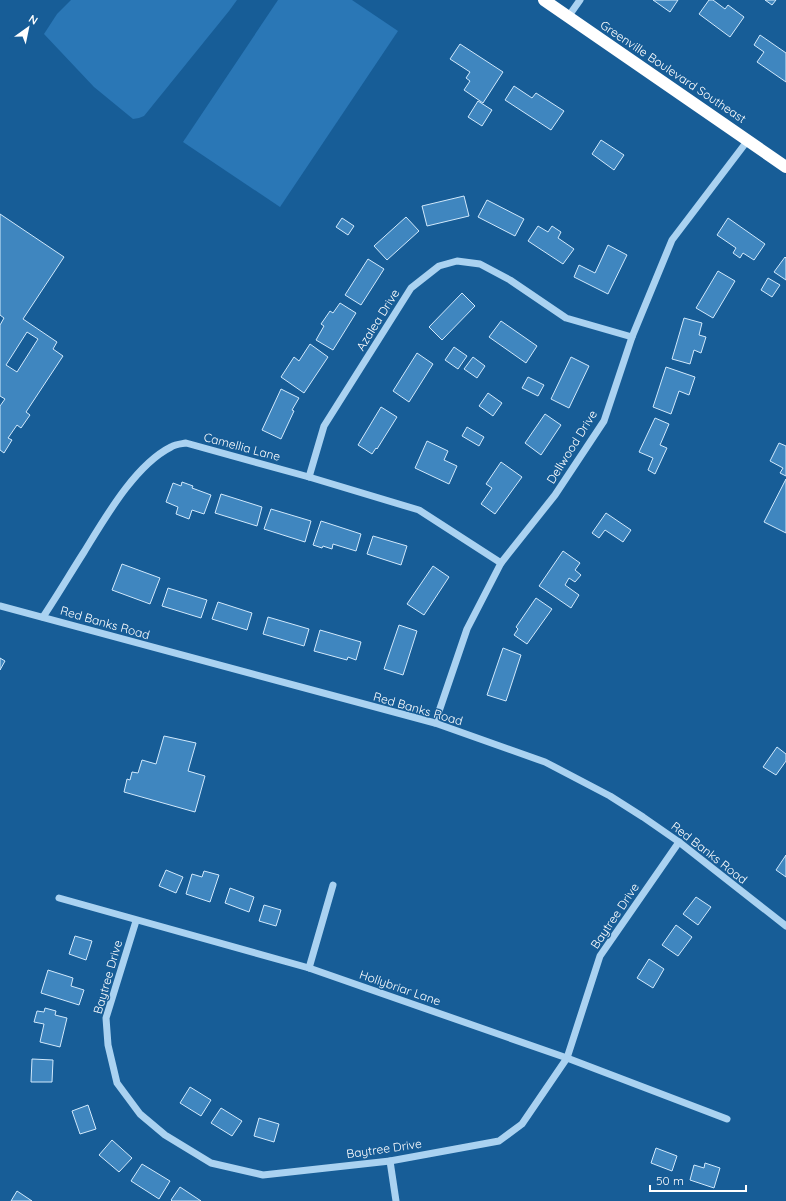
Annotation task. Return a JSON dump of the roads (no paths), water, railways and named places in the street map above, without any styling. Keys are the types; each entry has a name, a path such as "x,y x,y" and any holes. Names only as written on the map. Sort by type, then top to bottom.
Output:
{"highway":[{"name":"Greenville Boulevard Southeast","path":"544,0 786,167"}],"street":[{"path":"568,17 580,0"},
{"name":"Dellwood Drive","path":"435,724 467,629 501,563 555,495 604,421 632,337 672,240 748,140"},
{"name":"Azalea Drive","path":"309,477 324,426 410,288 439,266 457,261 480,264 510,280 566,318 632,337"},
{"name":"Camellia Lane","path":"43,618 97,530 140,471 158,455 173,446 186,443 309,477 419,510 501,563"},
{"name":"Red Banks Road","path":"0,606 435,724 545,762 610,796 643,817 679,842 786,926"},
{"name":"Baytree Drive","path":"136,921 106,1018 108,1045 117,1083 140,1114 165,1135 211,1163 263,1175 390,1161 499,1141 522,1124 567,1058 600,956 679,842"},
{"path":"309,968 333,885"},
{"name":"Hollybriar Lane","path":"59,898 136,921 309,968 567,1058 726,1119"},
{"path":"390,1161 396,1201"}]}
